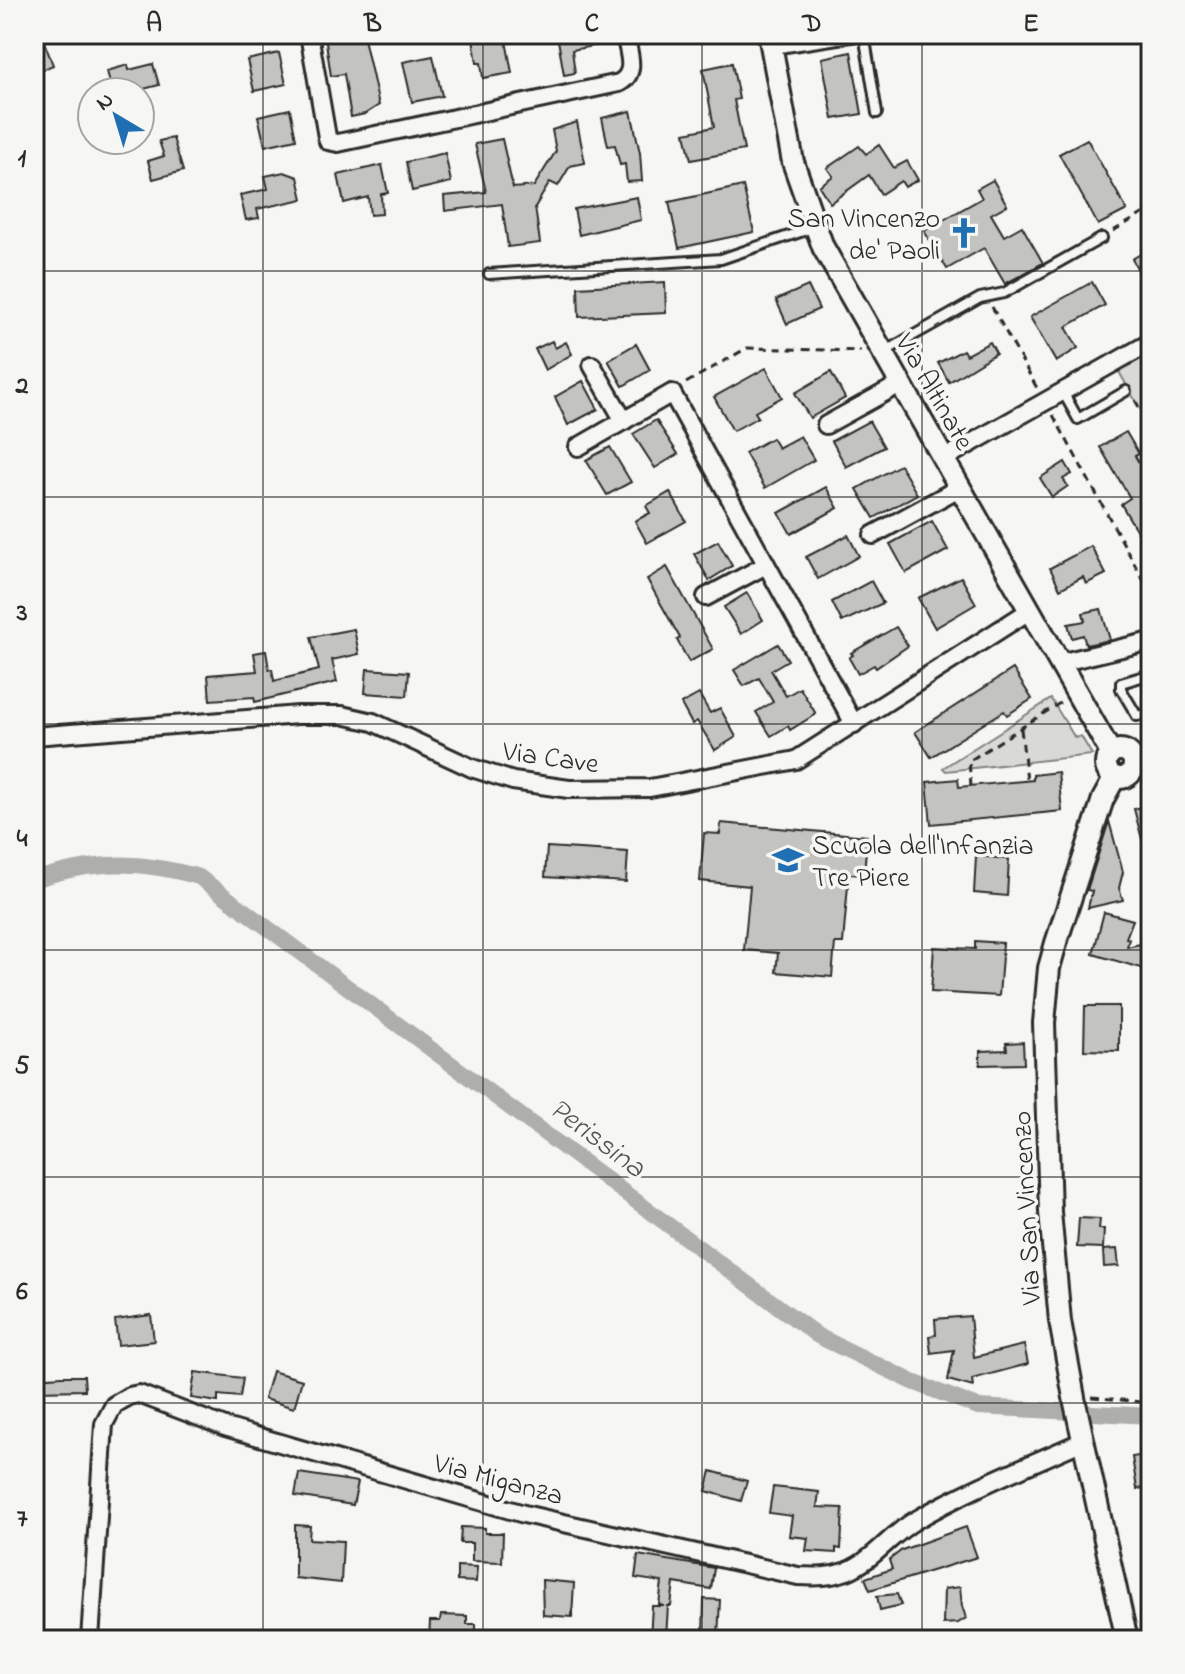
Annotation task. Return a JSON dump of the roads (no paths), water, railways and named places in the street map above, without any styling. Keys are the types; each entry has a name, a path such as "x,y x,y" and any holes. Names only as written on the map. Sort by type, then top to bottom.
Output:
{"street":[{"path":"309,34 328,141 338,143 619,83 628,78 631,69 625,34"},
{"name":"Via Altinate","path":"771,42 793,162 816,227 873,352 900,384 1111,753"},
{"path":"943,459 1151,342"},
{"path":"592,365 624,421"},
{"path":"826,425 900,384"},
{"path":"578,447 672,393 854,724"},
{"path":"873,535 959,488"},
{"path":"706,597 766,565"},
{"name":"Via Cave","path":"34,736 298,715 342,715 391,729 489,774 569,789 650,788 796,760 1029,611"},
{"path":"1059,663 1151,641"},
{"path":"1125,751 1142,758 1123,778 1115,777 1106,766 1111,753 1125,751"},
{"name":"Via San Vincenzo","path":"1115,777 1103,799 1056,943 1046,992 1044,1023 1050,1212 1060,1321 1127,1640"},
{"name":"Via Miganza","path":"90,1640 104,1424 114,1405 129,1396 139,1394 156,1398 225,1427 524,1514 798,1576 819,1578 850,1570 911,1523 936,1508 1082,1434"}],"lane":[{"path":"771,42 864,34 877,113"},
{"path":"489,274 721,259 816,227"},
{"path":"873,352 986,296 1004,293 1102,238"},
{"path":"1063,392 1078,419 1126,391"},
{"path":"1151,674 1125,679 1121,689 1137,716 1151,713"}],"waterway":[{"name":"Perissina","path":"34,880 77,869 116,865 156,867 199,877 818,1336 913,1382 978,1407 1151,1416"}],"place":[{"name":"San Vincenzo de' Paoli","path":"964,233"},
{"name":"Scuola dell'Infanzia Tre Piere","path":"788,860"}]}
